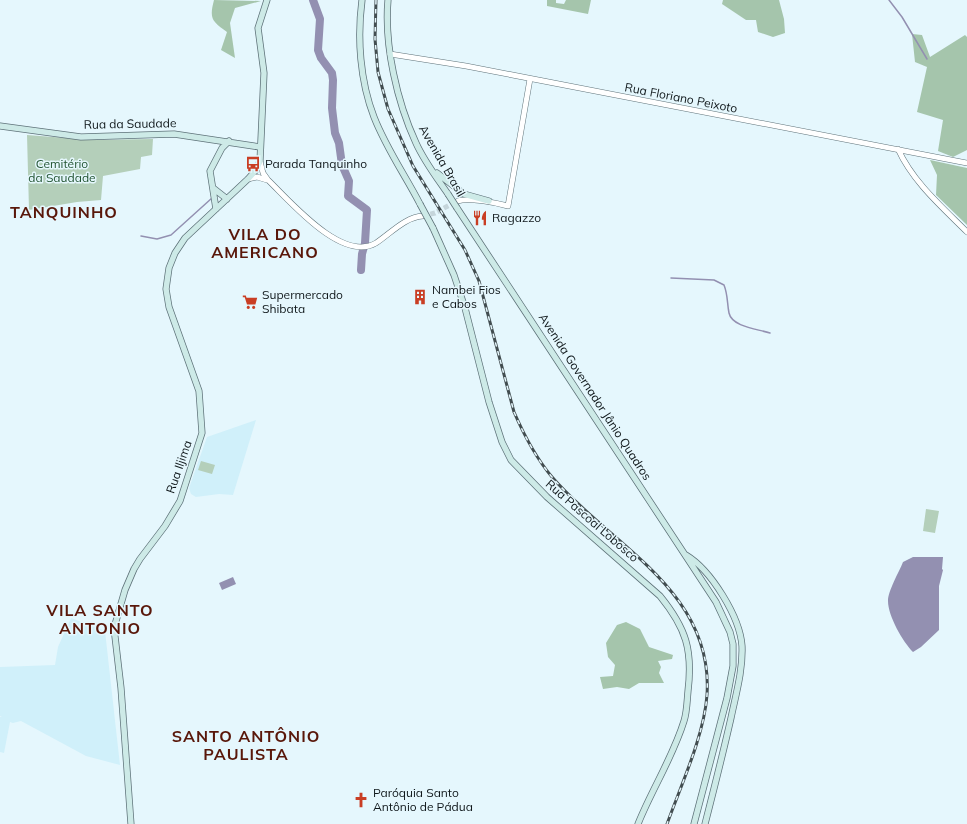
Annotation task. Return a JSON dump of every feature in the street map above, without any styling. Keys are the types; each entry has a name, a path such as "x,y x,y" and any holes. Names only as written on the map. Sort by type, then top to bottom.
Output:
{"main road":[{"path":"260,161 264,73 258,28 267,0"},
{"name":"Rua Pascoal Lobosco","path":"362,0 359,39 363,74 370,105 381,133 433,228 454,275 467,315 489,402 502,442 511,460 550,500 660,596 675,615 686,637 690,657 690,677 684,720 638,824"},
{"name":"Avenida Brasil","path":"388,0 390,54 397,92 405,116 416,144 487,254"},
{"name":"Rua da Saudade","path":"0,126 81,136 174,134 229,141 260,147"},
{"path":"220,140 222,148"},
{"path":"216,209 210,171 222,148 229,141"},
{"name":"Rua Iljima","path":"131,824 121,688 114,628 125,590 134,569 140,558 165,526 180,501 202,433 202,407 199,391 169,307 167,280 171,261 180,245 194,228 248,179 256,170 260,161"},
{"path":"432,169 464,194 488,201"},
{"path":"212,187 226,199"},
{"name":"Avenida Governador Jânio Quadros","path":"487,254 591,410 700,578 726,621 733,644 733,665 727,698 694,824"},
{"name":"Avenida Governador Jânio Quadros","path":"683,553 702,566 708,574 736,622 742,645 740,680 705,824"},
{"path":"700,578 708,574"}],"street":[{"name":"Rua Floriano Peixoto","path":"390,54 967,162"},
{"path":"458,201 465,199 488,201 508,206 530,79"},
{"path":"898,149 903,159 930,196 967,232"},
{"path":"260,161 261,170 268,180 326,234 346,244 366,246 375,243 412,218 423,216"},
{"path":"248,179 257,177 268,180"}],"shaded area":[{"path":"256,420 233,495 219,494 196,497 191,494 189,488 207,437"},
{"path":"913,557 943,557 943,570 939,586 939,630 921,647 913,652 905,642 893,621 890,614 888,597 903,562"},
{"path":"233,577 236,584 222,590 219,583"},
{"path":"71,618 105,631 120,765 86,756 21,721 13,723 10,722 4,753 0,752 0,717 2,716 0,716 0,667 55,665 58,647"}],"green space":[{"path":"214,0 261,1 235,8 230,23 235,58 221,50 227,32 213,19 212,11"},
{"path":"547,0 556,0 556,3 564,4 566,0 591,0 588,14 547,6"},
{"path":"723,0 779,0 784,19 785,33 773,37 758,32 756,20 746,20 722,4"},
{"path":"912,34 922,35 930,57 965,35 967,37 967,150 953,157 938,151 943,120 917,112 927,67 915,62"},
{"name":"Cemitério da Saudade","path":"27,135 92,140 153,139 152,155 141,157 140,169 103,176 101,200 77,202 29,210"},
{"path":"930,160 967,168 967,225 936,195 937,175"},
{"path":"201,461 215,465 212,474 198,470"},
{"path":"926,509 939,511 935,533 923,531"},
{"path":"626,622 640,629 649,647 673,655 672,659 658,661 661,667 659,673 664,683 639,683 629,689 617,687 603,689 600,677 613,676 615,665 608,657 606,643 617,625"}],"waterway":[{"path":"313,0 320,19 318,50 321,58 332,73 332,108 335,133 339,143 342,165 349,181 348,196 367,210 365,243 362,254 361,270"},
{"path":"889,0 902,17 927,59"},
{"path":"141,236 157,239 171,235 212,198"},
{"path":"671,278 714,280 724,285 731,318 740,324 770,333"}],"tunnel":[{"path":"423,216 435,213 457,201"}],"railway":[{"path":"376,0 375,39 378,72 388,109 413,166 465,250 479,281 514,412 526,438 552,477 576,502 654,572 676,598 694,626 705,658 707,695 705,711 697,744 667,824"}],"place":[{"name":"Parada Tanquinho","path":"253,164"},
{"name":"Ragazzo","path":"480,218"},
{"name":"Nambei Fios e Cabos","path":"420,297"},
{"name":"Supermercado Shibata","path":"250,302"},
{"name":"Paróquia Santo Antônio de Pádua","path":"361,800"}],"district":[{"name":"TANQUINHO","path":"64,212"},
{"name":"VILA DO AMERICANO","path":"265,243"},
{"name":"VILA SANTO ANTONIO","path":"100,619"},
{"name":"SANTO ANTÔNIO PAULISTA","path":"246,745"}]}
